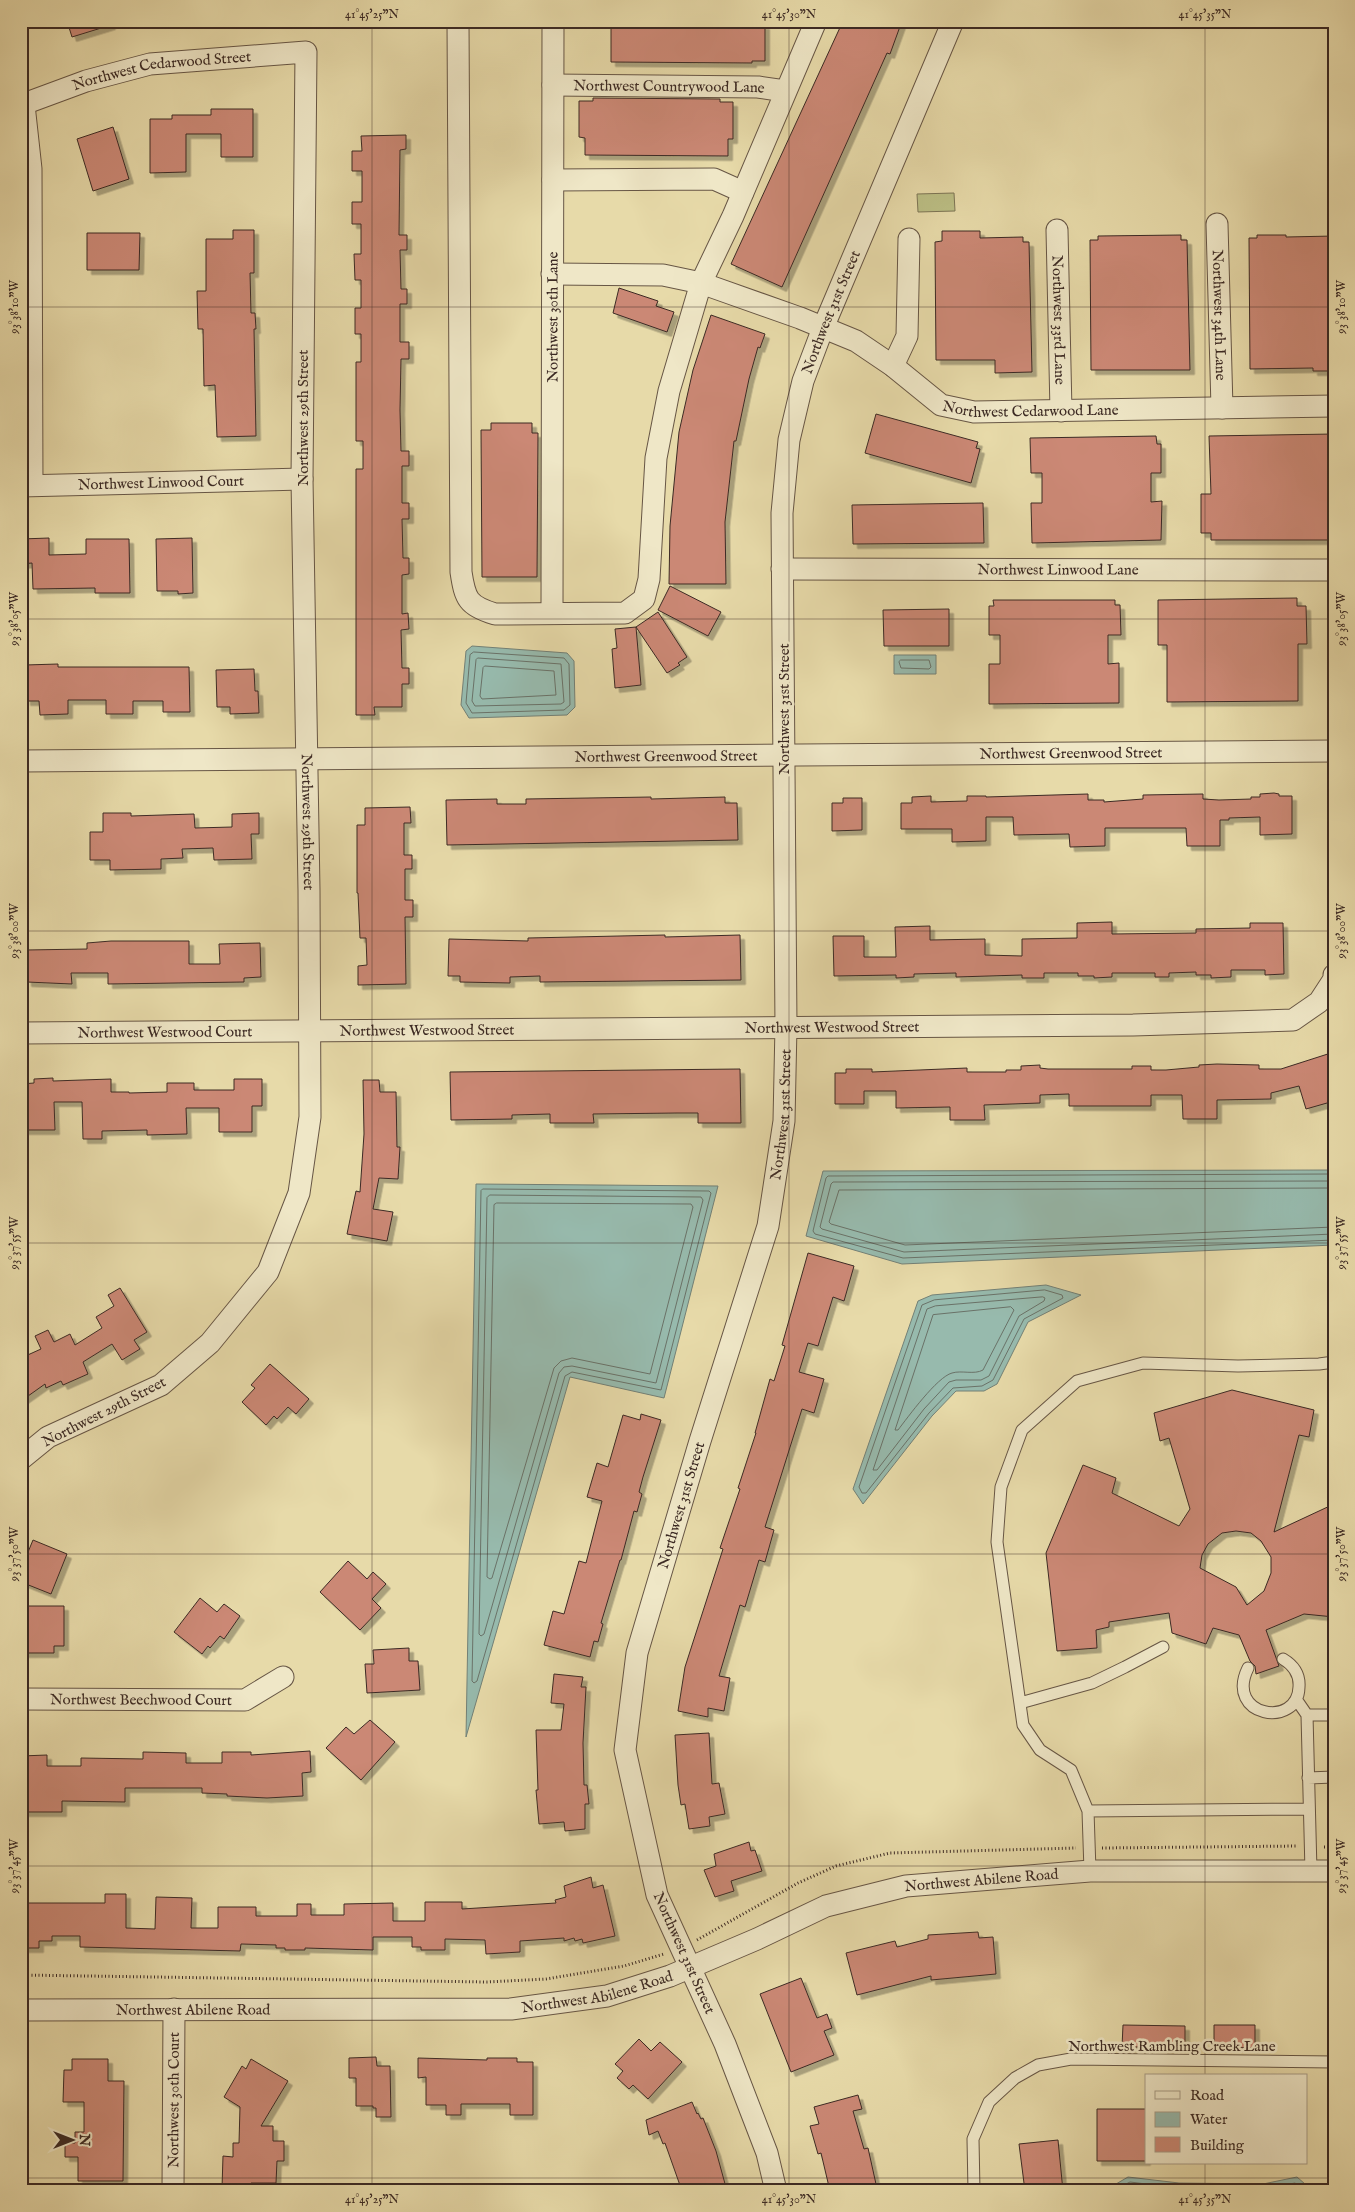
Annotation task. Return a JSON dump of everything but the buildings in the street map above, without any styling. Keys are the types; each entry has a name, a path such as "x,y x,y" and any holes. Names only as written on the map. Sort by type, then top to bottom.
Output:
{"street":[{"path":"458,21 461,572 464,591 476,608 495,614 625,613 644,599 649,580 656,458 669,391 702,283 744,192 816,21"},
{"name":"Northwest 30th Lane","path":"552,613 553,21"},
{"name":"Northwest 31st Street","path":"776,2191 767,2152 725,2044 656,1895 625,1750 637,1653 700,1441 768,1226 784,1120 786,1026 782,513 789,440 802,382 823,328 954,21"},
{"name":"Northwest Cedarwood Street","path":"23,105 86,81 150,64 306,52"},
{"name":"Northwest 29th Street","path":"21,1459 48,1437 161,1385 210,1342 268,1272 298,1193 310,1117 309,890 302,479 306,52"},
{"name":"Northwest Countrywood Lane","path":"553,85 758,87 785,91"},
{"path":"23,105 31,169 27,486"},
{"path":"553,180 714,178 744,192"},
{"name":"Northwest 34th Lane","path":"1217,224 1222,408"},
{"name":"Northwest 33rd Lane","path":"1057,230 1061,411"},
{"path":"893,366 907,336 909,239"},
{"name":"Northwest Cedarwood Lane","path":"552,274 662,275 702,283 856,341 893,366 941,405 974,412 1334,406"},
{"name":"Northwest Linwood Court","path":"27,486 302,479"},
{"name":"Northwest Linwood Lane","path":"782,569 1334,570"},
{"name":"Northwest Greenwood Street","path":"21,761 1334,751"},
{"name":"Northwest Westwood Street","path":"309,1031 786,1026 1133,1025 1293,1020 1319,1002 1334,979 1334,975"},
{"name":"Northwest Westwood Court","path":"21,1033 309,1031"},
{"name":"Northwest Beechwood Court","path":"21,1699 245,1700 283,1677"},
{"name":"Northwest Abilene Road","path":"21,2010 511,2009 607,1996 691,1968 826,1906 897,1888 1090,1872 1334,1871"},
{"name":"Northwest 30th Court","path":"173,2191 174,2009"}],"lane":[{"path":"1090,1872 1088,1811 1072,1770 1040,1750 1024,1725 1020,1703 997,1542 1001,1487 1022,1430 1077,1381 1143,1363 1238,1366 1334,1362"},
{"path":"1020,1703 1092,1683 1163,1647"},
{"path":"1248,1668 1243,1686 1249,1703 1256,1709 1274,1714 1290,1706 1296,1699 1299,1690 1296,1671 1291,1664 1282,1659"},
{"path":"1296,1699 1307,1715 1311,1871"},
{"path":"1307,1715 1334,1715"},
{"path":"1308,1778 1334,1777"},
{"path":"1088,1811 1309,1809"},
{"name":"Northwest Rambling Creek Lane","path":"974,2191 973,2139 989,2102 1015,2078 1038,2065 1070,2059 1334,2062"}],"green space":[{"path":"954,193 955,211 918,212 917,194"}],"water":[{"path":"472,646 567,653 574,661 575,707 567,715 469,718 461,705 466,651"},
{"path":"894,655 936,655 936,674 894,674"},
{"path":"1334,1170 1334,1245 902,1264 806,1236 823,1171"},
{"path":"476,1184 718,1186 664,1398 570,1377 466,1737"},
{"path":"1046,1285 1081,1295 1028,1322 997,1384 984,1391 956,1391 932,1416 863,1504 853,1489 918,1301 932,1295"},
{"path":"1128,2177 1179,2183 1263,2184 1297,2177 1313,2191 1104,2191"}]}
